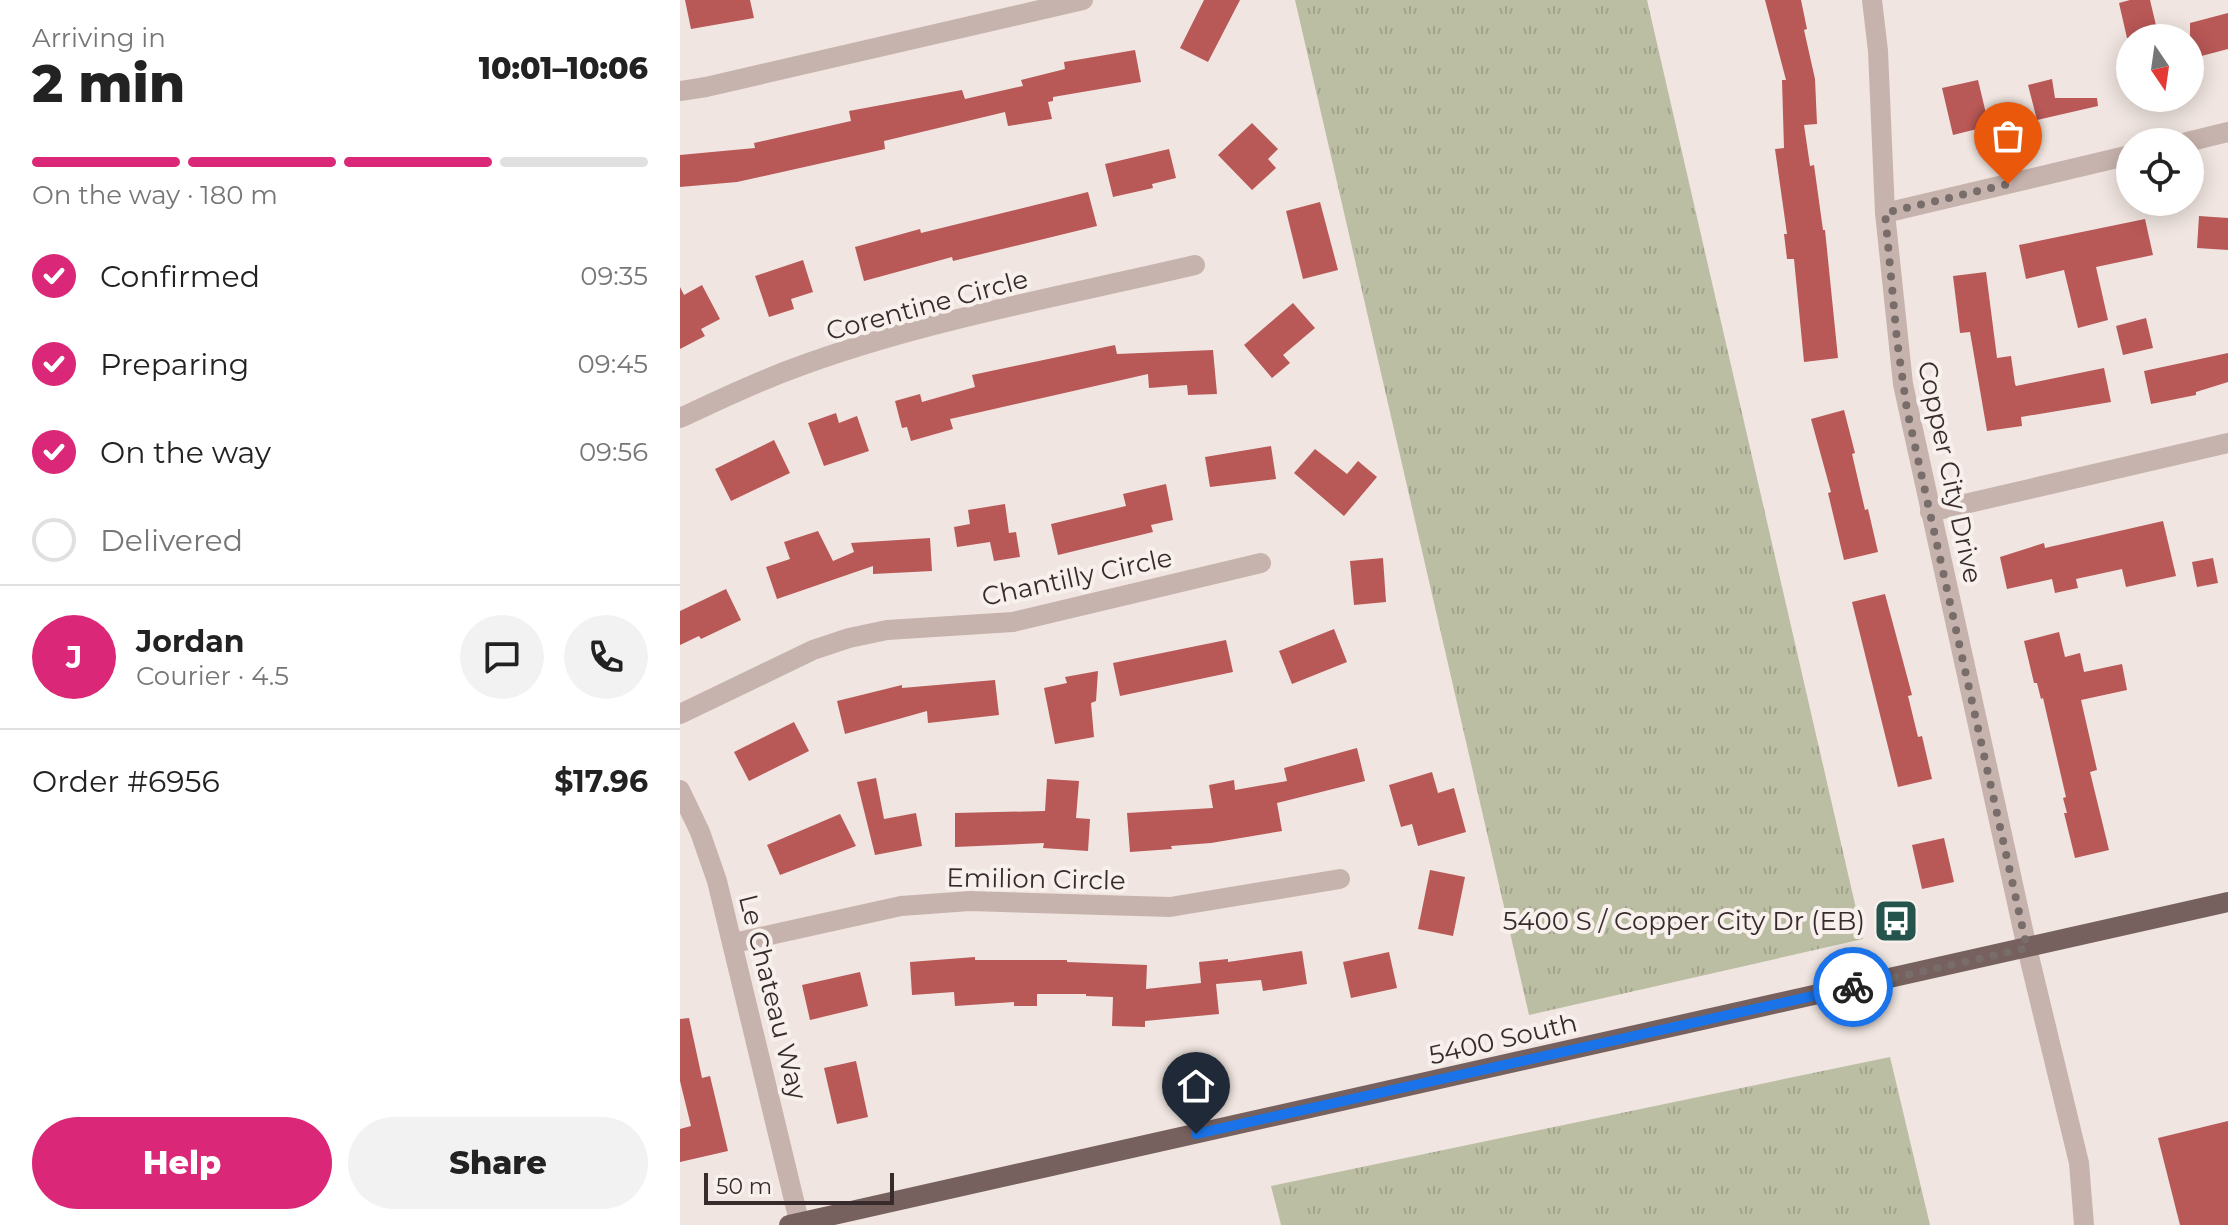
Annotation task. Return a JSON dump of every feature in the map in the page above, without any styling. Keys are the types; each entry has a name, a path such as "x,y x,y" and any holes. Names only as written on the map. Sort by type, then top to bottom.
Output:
{"main road":[{"name":"5400 South","path":"796,1224 2228,902"}],"street":[{"path":"680,91 1083,0"},
{"name":"Copper City Drive","path":"1872,0 1878,51 1885,213 1903,384 2027,948 2079,1163 2084,1225"},
{"path":"2204,138 2228,132"},
{"path":"1885,213 2116,158"},
{"name":"Corentine Circle","path":"680,418 792,369 851,349 1195,265"},
{"path":"1930,512 2228,443"},
{"name":"Chantilly Circle","path":"680,714 813,650 849,638 887,630 1013,622 1261,563"},
{"name":"Le Chateau Way","path":"680,790 700,832 734,943 796,1224"},
{"name":"Emilion Circle","path":"734,943 901,906 970,901 1170,907 1340,879"}],"green space":[{"path":"1295,0 1647,0 1863,939 1529,1015"},
{"path":"1890,1057 1930,1225 1281,1225 1271,1186"}],"building":[{"path":"685,0 750,0 754,18 691,29"},
{"path":"1204,0 1240,0 1208,62 1180,48"},
{"path":"1765,0 1801,0 1807,29 1804,30 1815,79 1817,124 1804,125 1825,230 1838,358 1804,362 1794,259 1787,259 1784,234 1787,234 1775,149 1784,148 1782,80 1786,80"},
{"path":"2150,0 2156,24 2124,24 2119,3"},
{"path":"2228,13 2228,49 2204,55 2204,24 2190,23"},
{"path":"1135,50 1141,82 1053,97 1053,101 1048,102 1052,119 1008,126 1005,112 884,141 885,149 737,182 680,187 680,155 755,148 754,143 851,121 849,111 962,90 965,99 1023,86 1021,80 1065,69 1064,62"},
{"path":"2052,79 2055,98 2097,98 2098,106 2037,120 2028,85"},
{"path":"1978,80 1989,126 1953,135 1942,88"},
{"path":"1252,123 1278,149 1268,159 1276,168 1252,190 1218,155"},
{"path":"1169,149 1176,178 1152,184 1153,188 1113,197 1105,164"},
{"path":"1088,192 1097,226 953,261 952,257 864,281 855,247 920,229 921,233"},
{"path":"1320,202 1338,270 1303,279 1286,211"},
{"path":"2199,216 2228,218 2228,250 2197,248"},
{"path":"2145,219 2153,255 2096,267 2108,320 2078,328 2064,270 2026,279 2019,245"},
{"path":"803,260 813,292 791,299 794,309 769,317 755,276"},
{"path":"1986,272 1997,358 2011,356 2016,386 2104,368 2111,402 2021,417 2022,426 1987,431 1970,332 1960,333 1953,276"},
{"path":"702,285 720,319 701,329 705,336 680,349 680,287 684,295"},
{"path":"1293,303 1315,328 1283,355 1290,363 1272,378 1244,345"},
{"path":"2146,318 2153,348 2123,355 2116,326"},
{"path":"1115,345 1117,354 1213,350 1217,394 1188,395 1187,385 1149,388 1148,374 950,419 953,429 911,441 907,427 902,428 895,401 920,394 922,402 975,387 972,375"},
{"path":"2228,353 2228,382 2196,392 2196,395 2151,404 2144,371"},
{"path":"1844,410 1865,510 1868,509 1878,552 1844,560 1828,493 1831,492 1811,419"},
{"path":"836,413 839,423 857,416 869,451 824,466 808,423"},
{"path":"774,440 790,473 731,501 715,469"},
{"path":"1271,446 1276,479 1210,487 1205,457"},
{"path":"1315,449 1347,474 1358,461 1377,477 1344,516 1294,473"},
{"path":"1166,484 1173,520 1151,525 1153,532 1058,555 1051,524 1126,506 1123,494"},
{"path":"1005,504 1009,533 1016,532 1020,557 994,561 990,542 957,547 954,527 970,524 968,510"},
{"path":"2163,521 2176,576 2126,587 2122,569 2076,579 2078,588 2055,593 2052,579 2007,589 2000,557 2044,543 2045,548"},
{"path":"818,531 833,561 854,552 851,543 930,538 932,571 873,574 873,566 777,599 766,567 790,559 784,542"},
{"path":"1383,558 1386,602 1354,605 1350,561"},
{"path":"2213,558 2218,583 2197,587 2192,562"},
{"path":"726,589 741,620 701,639 699,636 680,645 680,611"},
{"path":"1885,594 1912,695 1908,696 1918,737 1922,736 1932,779 1898,787 1852,602"},
{"path":"1334,629 1347,662 1292,684 1279,651"},
{"path":"2059,632 2065,657 2080,653 2084,672 2122,664 2127,690 2081,700 2097,770 2090,772 2109,850 2075,858 2064,813 2067,813 2063,798 2066,797 2043,698 2037,683 2034,683 2024,641"},
{"path":"1226,640 1233,672 1120,696 1113,663"},
{"path":"1098,671 1096,701 1091,703 1094,737 1055,744 1044,688 1067,683 1065,677"},
{"path":"995,680 999,715 928,723 927,711 845,734 837,701 902,685 902,688"},
{"path":"794,722 809,751 749,781 734,752"},
{"path":"1357,748 1365,781 1277,803 1282,831 1171,846 1172,849 1130,852 1127,813 1213,808 1209,785 1234,780 1235,790 1287,781 1284,768"},
{"path":"1432,772 1438,793 1454,788 1466,832 1418,846 1412,824 1401,827 1389,785"},
{"path":"876,778 884,819 916,813 922,846 875,855 857,782"},
{"path":"1047,779 1079,781 1076,818 1090,819 1088,851 1043,848 1044,843 955,847 955,813 1045,811"},
{"path":"840,814 856,846 780,875 767,845"},
{"path":"1944,838 1954,882 1922,889 1912,845"},
{"path":"1430,870 1465,877 1453,936 1418,929"},
{"path":"1302,951 1307,984 1263,991 1261,980 1216,984 1219,1014 1145,1021 1145,1027 1112,1026 1113,997 1037,994 1037,1006 1014,1006 1014,1002 955,1006 954,992 912,995 910,962 975,957 975,960 1067,960 1147,965 1146,989 1201,983 1199,962 1228,959 1228,962"},
{"path":"1389,952 1397,988 1351,998 1343,962"},
{"path":"860,972 868,1006 810,1020 802,985"},
{"path":"689,1018 702,1078 710,1076 728,1151 680,1162 680,1129 691,1126 680,1081 680,1019"},
{"path":"856,1061 868,1117 837,1124 824,1068"},
{"path":"2228,1121 2228,1225 2180,1225 2158,1138"}],"way so far":[{"path":"1853,987 2027,948 1907,410 1885,213 2008,184"}],"place":[{"name":"5400 S / Copper City Dr (EB)","path":"1896,921"}],"route":[{"path":"1196,1134 1853,987"}]}
